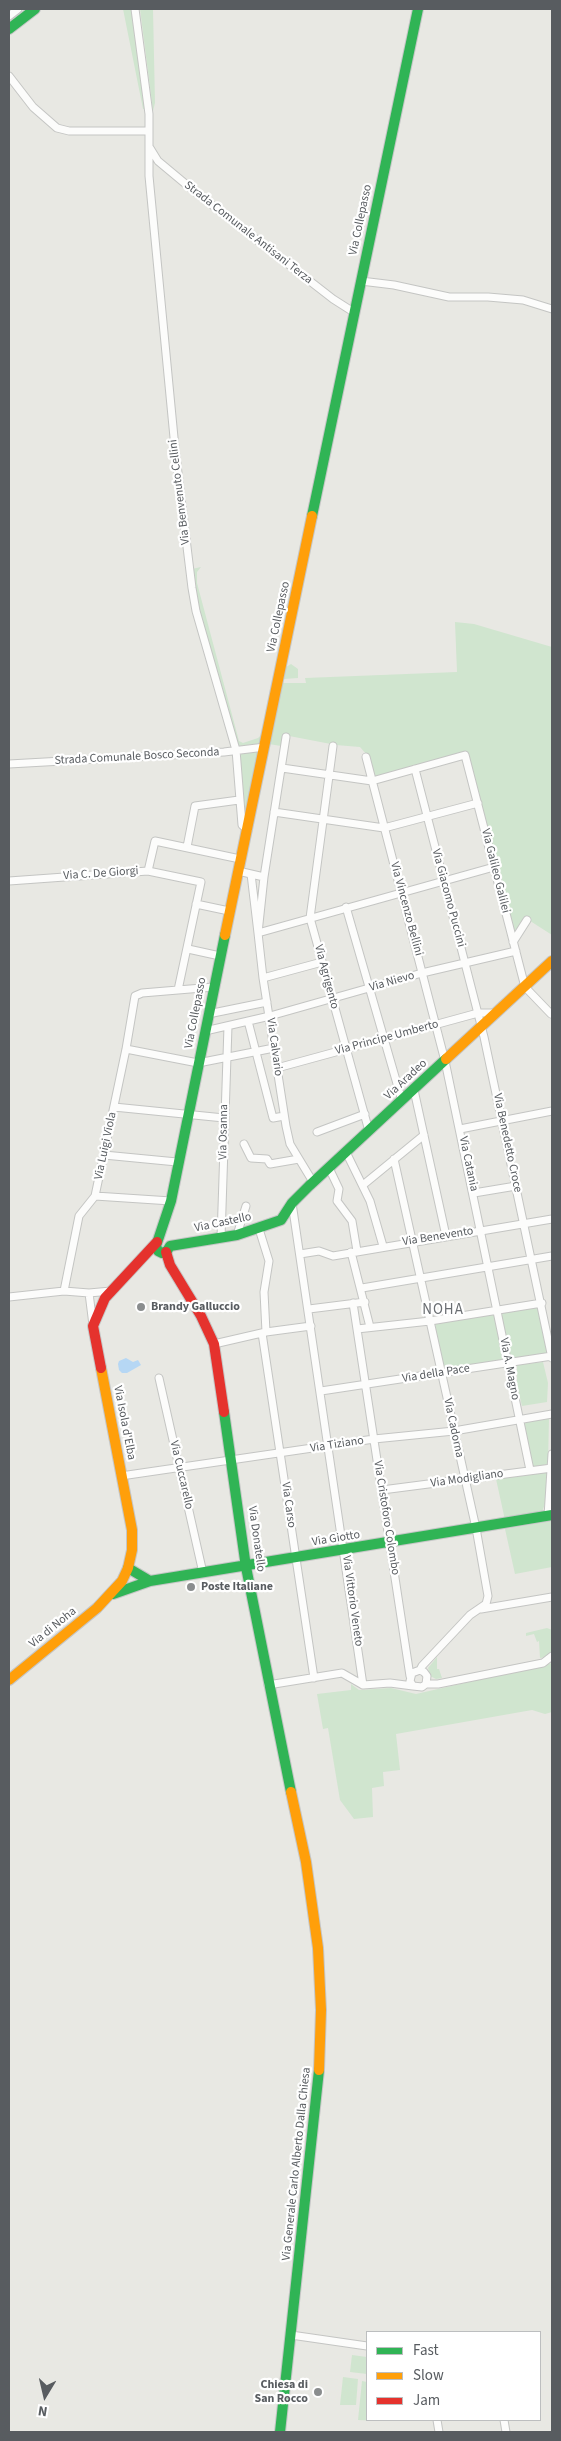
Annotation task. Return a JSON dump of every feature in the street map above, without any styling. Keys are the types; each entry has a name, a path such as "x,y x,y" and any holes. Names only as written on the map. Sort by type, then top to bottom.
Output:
{"street":[{"path":"9,16 18,9"},
{"path":"9,29 35,9"},
{"name":"Via Benvenuto Cellini","path":"135,9 149,114 149,176 175,448 192,588 196,611 236,750 242,825 248,830"},
{"name":"Via Collepasso","path":"164,1247 163,1229 171,1201 177,1162 240,859 248,830 418,9"},
{"path":"9,76 32,108 57,128 70,131 149,132"},
{"name":"Strada Comunale Antisani Terza","path":"150,146 158,161 194,191 339,304 355,313"},
{"path":"361,281 394,285 449,297 488,297 523,300 552,309"},
{"name":"Via Calvario","path":"258,933 264,876 286,738"},
{"name":"Via Agrigento","path":"334,746 310,918 370,1131"},
{"name":"Strada Comunale Bosco Seconda","path":"9,764 265,747"},
{"name":"Via Galileo Galilei","path":"415,769 465,755 525,987"},
{"name":"Via Vincenzo Bellini","path":"366,757 445,1061"},
{"path":"282,768 372,781 415,769"},
{"name":"Via Giacomo Puccini","path":"415,769 478,1013 480,1028"},
{"path":"186,847 195,806 239,800"},
{"path":"274,812 384,828 478,802"},
{"path":"148,871 155,841 240,859"},
{"path":"258,933 494,867"},
{"name":"Via C. De Giorgi","path":"9,881 148,871 201,882 178,990"},
{"path":"238,871 264,876"},
{"name":"Via Calvario","path":"250,874 262,978 270,1016 284,1116 290,1144 313,1182"},
{"path":"196,904 230,911"},
{"path":"346,907 402,1101"},
{"path":"513,942 527,920"},
{"path":"188,950 220,956"},
{"name":"Via Nievo","path":"205,1031 270,1016 422,973 516,951"},
{"name":"Via Aradeo","path":"281,1220 292,1203 313,1182 552,961"},
{"path":"262,978 322,962"},
{"path":"178,990 214,987"},
{"path":"525,987 552,1013"},
{"name":"Via Luigi Viola","path":"64,1291 65,1275 79,1216 95,1196 126,1049 135,996 142,993 178,990"},
{"path":"208,1014 267,1002"},
{"name":"Via Principe Umberto","path":"277,1068 478,1013 497,1013"},
{"path":"248,1021 273,1118 284,1116"},
{"name":"Via Osanna","path":"221,1238 228,1026"},
{"name":"Via Benedetto Croce","path":"480,1028 503,1121 552,1357"},
{"path":"126,1049 198,1063 274,1048"},
{"name":"Via Catania","path":"445,1061 488,1267"},
{"path":"414,1090 446,1236"},
{"path":"114,1107 224,1118"},
{"path":"460,1129 552,1111"},
{"path":"317,1132 365,1114"},
{"path":"363,1185 424,1135"},
{"path":"244,1144 251,1158 267,1159 270,1164 299,1159"},
{"path":"346,1152 363,1185 383,1246"},
{"path":"104,1155 177,1162"},
{"name":"Via Cadorna","path":"394,1159 476,1528 488,1596 481,1609"},
{"path":"329,1168 339,1189 337,1201 352,1221 354,1252 370,1327"},
{"path":"474,1193 516,1186"},
{"path":"95,1196 171,1201"},
{"name":"Via Vittorio Veneto","path":"292,1203 345,1551 363,1685"},
{"path":"237,1235 246,1206"},
{"name":"Via Castello","path":"164,1247 237,1235 281,1220"},
{"name":"Via Benevento","path":"300,1254 319,1251 333,1256 383,1246 552,1220"},
{"name":"Via Carso","path":"259,1229 269,1261 264,1292 264,1332 314,1678"},
{"path":"93,1326 102,1304 112,1290 135,1266 164,1247"},
{"name":"Via Donatello","path":"164,1247 170,1266 200,1316 214,1344 246,1567 311,1898"},
{"path":"362,1288 552,1256"},
{"name":"Via A. Magno","path":"488,1267 530,1470"},
{"path":"9,1297 64,1291 89,1293 112,1290"},
{"path":"89,1293 93,1326"},
{"path":"309,1309 365,1302"},
{"name":"Via Cristoforo Colombo","path":"352,1303 410,1676"},
{"path":"357,1329 430,1321 542,1303"},
{"name":"Via Isola d'Elba","path":"93,1326 132,1530 132,1550 128,1568 122,1581 112,1594"},
{"path":"214,1344 264,1332 310,1326"},
{"name":"Via della Pace","path":"321,1391 552,1357"},
{"name":"Via Cuccarello","path":"160,1378 203,1573"},
{"name":"Via Tiziano","path":"121,1476 374,1439 454,1431 552,1414"},
{"path":"550,1516 552,1454"},
{"name":"Via Modigliano","path":"382,1490 552,1468"},
{"name":"Via Giotto","path":"112,1594 150,1581 296,1559 550,1516"},
{"path":"128,1568 150,1581"},
{"name":"Via di Noha","path":"9,1680 112,1594"},
{"path":"412,1686 410,1676 420,1670 470,1615 481,1609 552,1597"},
{"path":"268,1685 342,1673 363,1685 390,1683 422,1687 426,1684 438,1684 543,1663 552,1656"},
{"path":"420,1670 427,1676 426,1684"},
{"name":"Via Generale Carlo Alberto Dalla Chiesa","path":"280,2432 320,2051 320,1983 311,1898"},
{"path":"291,2335 366,2346"}],"green space":[{"path":"123,9 131,9 145,109 143,109"},
{"path":"140,9 153,9 155,103 153,111"},
{"path":"201,567 197,572 197,583 239,741 243,743 258,738 261,735 268,712 262,743 240,746 237,743 196,597 192,569"},
{"path":"455,622 474,624 552,647 552,935 524,917 516,930 514,929 467,752 374,777 367,755 360,747 336,745 284,735 281,746 269,744 282,683 306,683 305,678 457,672"},
{"path":"291,664 298,669 298,678 284,679 286,667"},
{"path":"259,752 245,813 240,756 242,753"},
{"path":"539,1307 548,1353 510,1359 501,1313"},
{"path":"495,1314 505,1359 444,1369 435,1324"},
{"path":"543,1362 548,1383 547,1402 522,1406 517,1385 517,1365"},
{"path":"549,1418 548,1464 533,1467 523,1422"},
{"path":"547,1472 546,1501 542,1512 505,1520 496,1479"},
{"path":"552,1521 552,1567 515,1574 505,1529"},
{"path":"547,1628 552,1630 552,1650 547,1657 540,1658 539,1641 537,1642 534,1634 526,1636 526,1633"},
{"path":"437,1657 437,1669 439,1669 442,1678 436,1679 430,1676 428,1668"},
{"path":"552,1663 552,1712 545,1714 532,1710 396,1734 400,1770 383,1772 384,1786 372,1788 373,1817 354,1819 340,1800 328,1728 323,1729 317,1694 351,1690 351,1684 359,1690 391,1688 416,1694"},
{"path":"352,2355 366,2357 366,2374 350,2372"},
{"path":"343,2377 358,2379 356,2405 340,2405"},
{"path":"362,2381 366,2382 366,2420 358,2420"}],"water":[{"path":"126,1358 133,1362 138,1360 141,1365 127,1373 122,1373 119,1370 118,1364 119,1361"}],"traffic: fast":[{"path":"9,29 35,9"},
{"path":"312,516 418,9"},
{"path":"170,1246 167,1251 162,1253 158,1251 156,1246 171,1201 225,935"},
{"path":"170,1246 237,1235 281,1220 292,1203 309,1186 446,1059"},
{"path":"224,1412 246,1567 291,1792"},
{"path":"113,1594 150,1581 552,1515"},
{"path":"128,1568 150,1581"},
{"path":"280,2432 319,2070"}],"traffic: slow":[{"path":"225,935 312,516"},
{"path":"446,1059 552,961"},
{"path":"9,1680 97,1608 122,1581 128,1568 132,1550 132,1530 101,1368"},
{"path":"291,1792 306,1862 318,1948 321,2010 319,2070"}],"traffic: jam":[{"path":"101,1368 93,1326 105,1298 157,1242"},
{"path":"166,1252 170,1265 201,1316 214,1344 224,1412"}],"place":[{"name":"Brandy Galluccio","path":"141,1307"},
{"name":"Poste Italiane","path":"191,1587"},
{"name":"Chiesa di San Rocco","path":"318,2392"}],"district":[{"name":"NOHA","path":"443,1311"}]}
